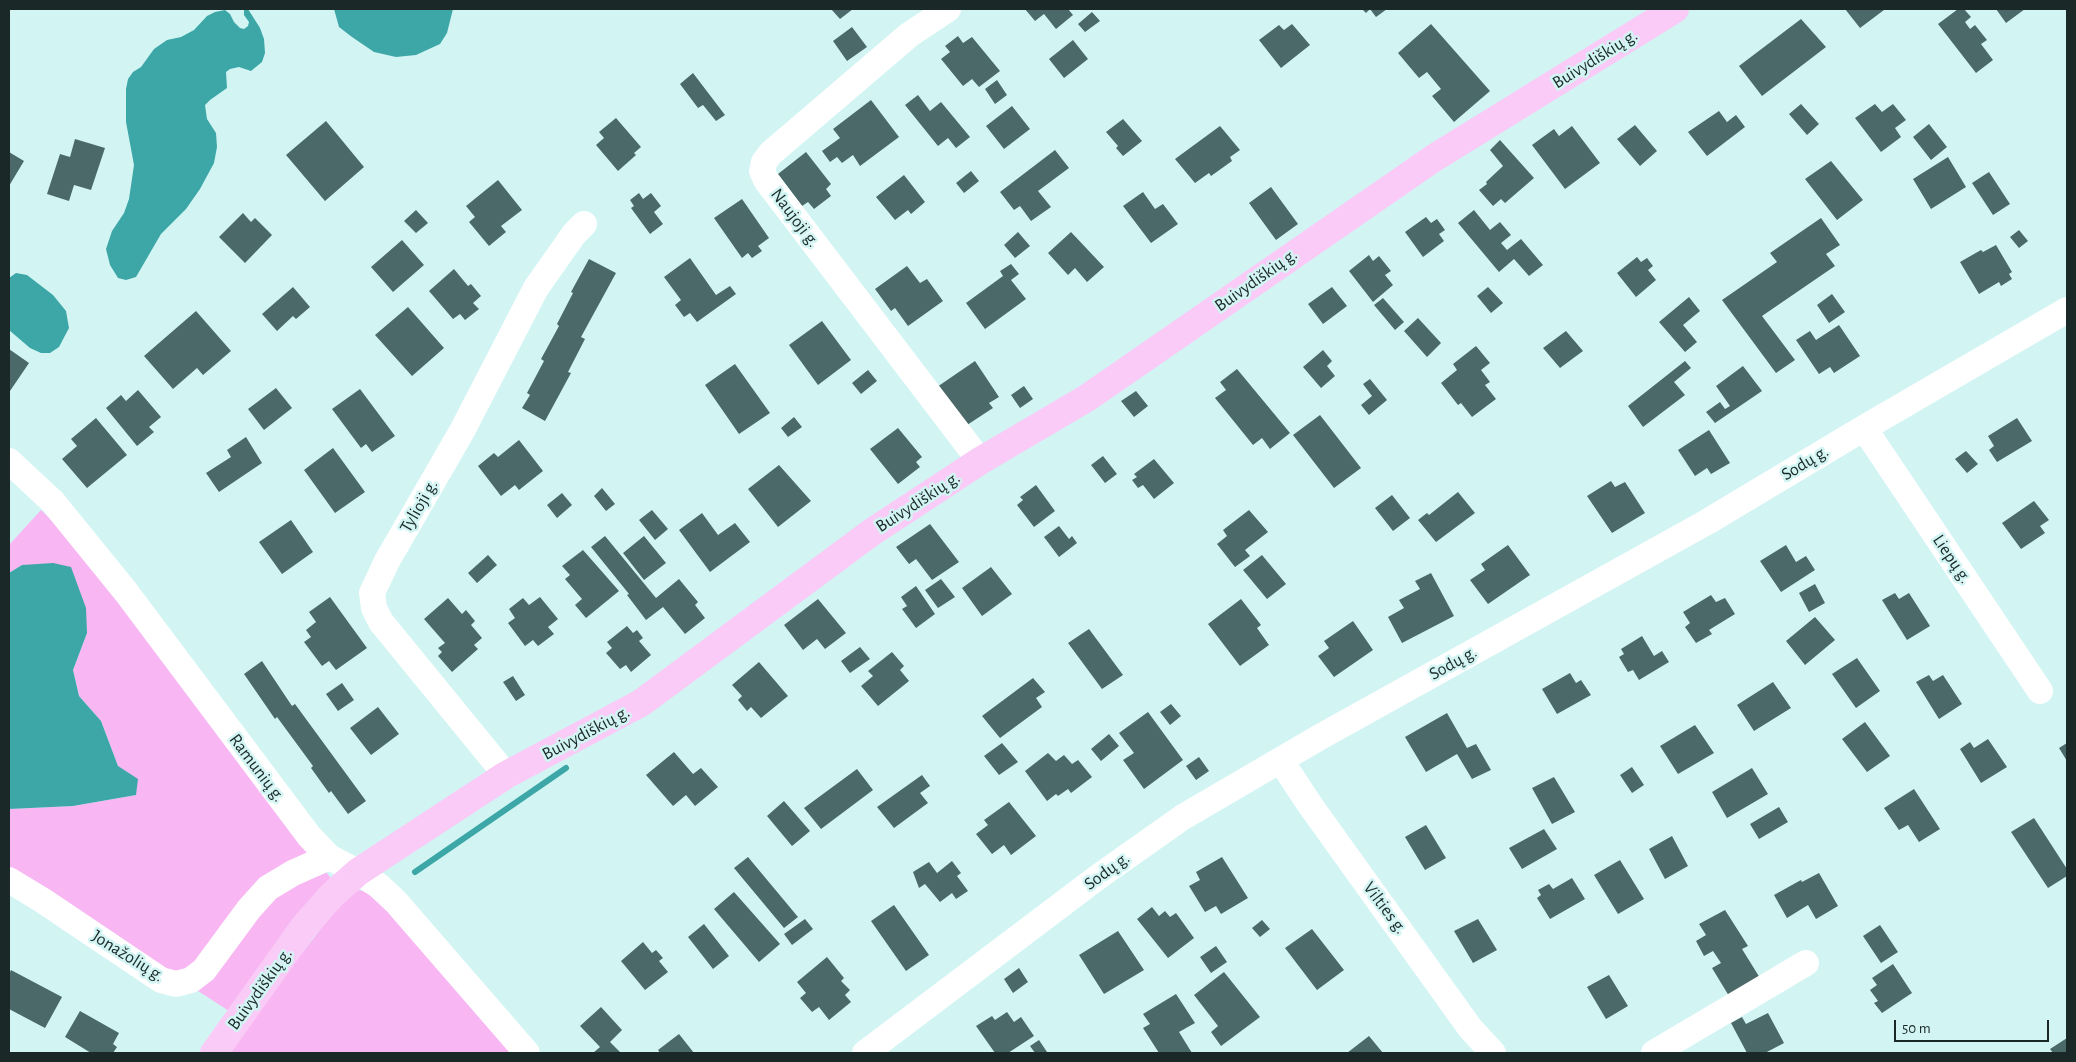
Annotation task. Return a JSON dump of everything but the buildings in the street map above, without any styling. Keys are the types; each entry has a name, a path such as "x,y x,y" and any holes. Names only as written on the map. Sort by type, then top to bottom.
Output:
{"main road":[{"name":"Buivydiškių g.","path":"214,1053 303,928 332,896 358,872 506,775 641,703 872,532 980,461 1087,398 1434,158 1675,9"}],"street":[{"name":"Naujoji g.","path":"948,9 909,35 771,153 764,162 762,171 766,180 980,461"},
{"name":"Tylioji g.","path":"506,775 381,622 374,608 372,592 387,562 462,431 536,288 574,234 584,224"},
{"name":"Sodų g.","path":"864,1053 1098,877 1183,817 1707,522 2067,310"},
{"name":"Liepų g.","path":"1864,428 2040,691"},
{"name":"Ramunių g.","path":"9,461 53,502 126,592 309,836 329,857 358,872 379,886 396,902 527,1053"},
{"name":"Vilties g.","path":"1281,761 1310,805 1470,1028 1493,1053"},
{"name":"Jonažolių g.","path":"9,880 161,980 176,984 191,980 204,970 249,909 268,888 293,873 329,857"},
{"path":"1654,1053 1806,963"}],"shaded area":[{"path":"41,510 75,543 333,881 229,1011 9,869 9,809 73,806 136,795 118,766 101,721 79,696 73,670 87,633 22,565 9,573 9,545"},
{"path":"355,889 370,893 380,900 514,1053 229,1053 239,1035 346,896"}],"water":[{"path":"248,9 260,28 264,39 265,53 262,62 251,71 239,67 226,72 227,88 205,105 207,119 216,133 217,147 214,163 200,189 186,209 161,234 136,277 126,280 118,278 110,265 106,249 112,231 124,213 129,199 134,165 126,122 126,89 128,79 133,72 141,67 154,49 167,40 181,37 194,30 207,16 215,12 225,10 240,28 244,29 248,26 249,22 244,15 244,10"},
{"path":"334,9 453,9 447,33 440,44 416,55 396,57 374,52 339,27"},
{"path":"16,273 27,275 53,295 66,311 69,328 59,347 50,353 41,353 30,348 9,330 9,278"},
{"path":"53,563 71,567 86,608 87,633 73,670 79,696 101,721 118,766 138,779 136,795 73,806 9,809 9,573 22,565"}],"waterway":[{"path":"415,872 566,768"}]}
